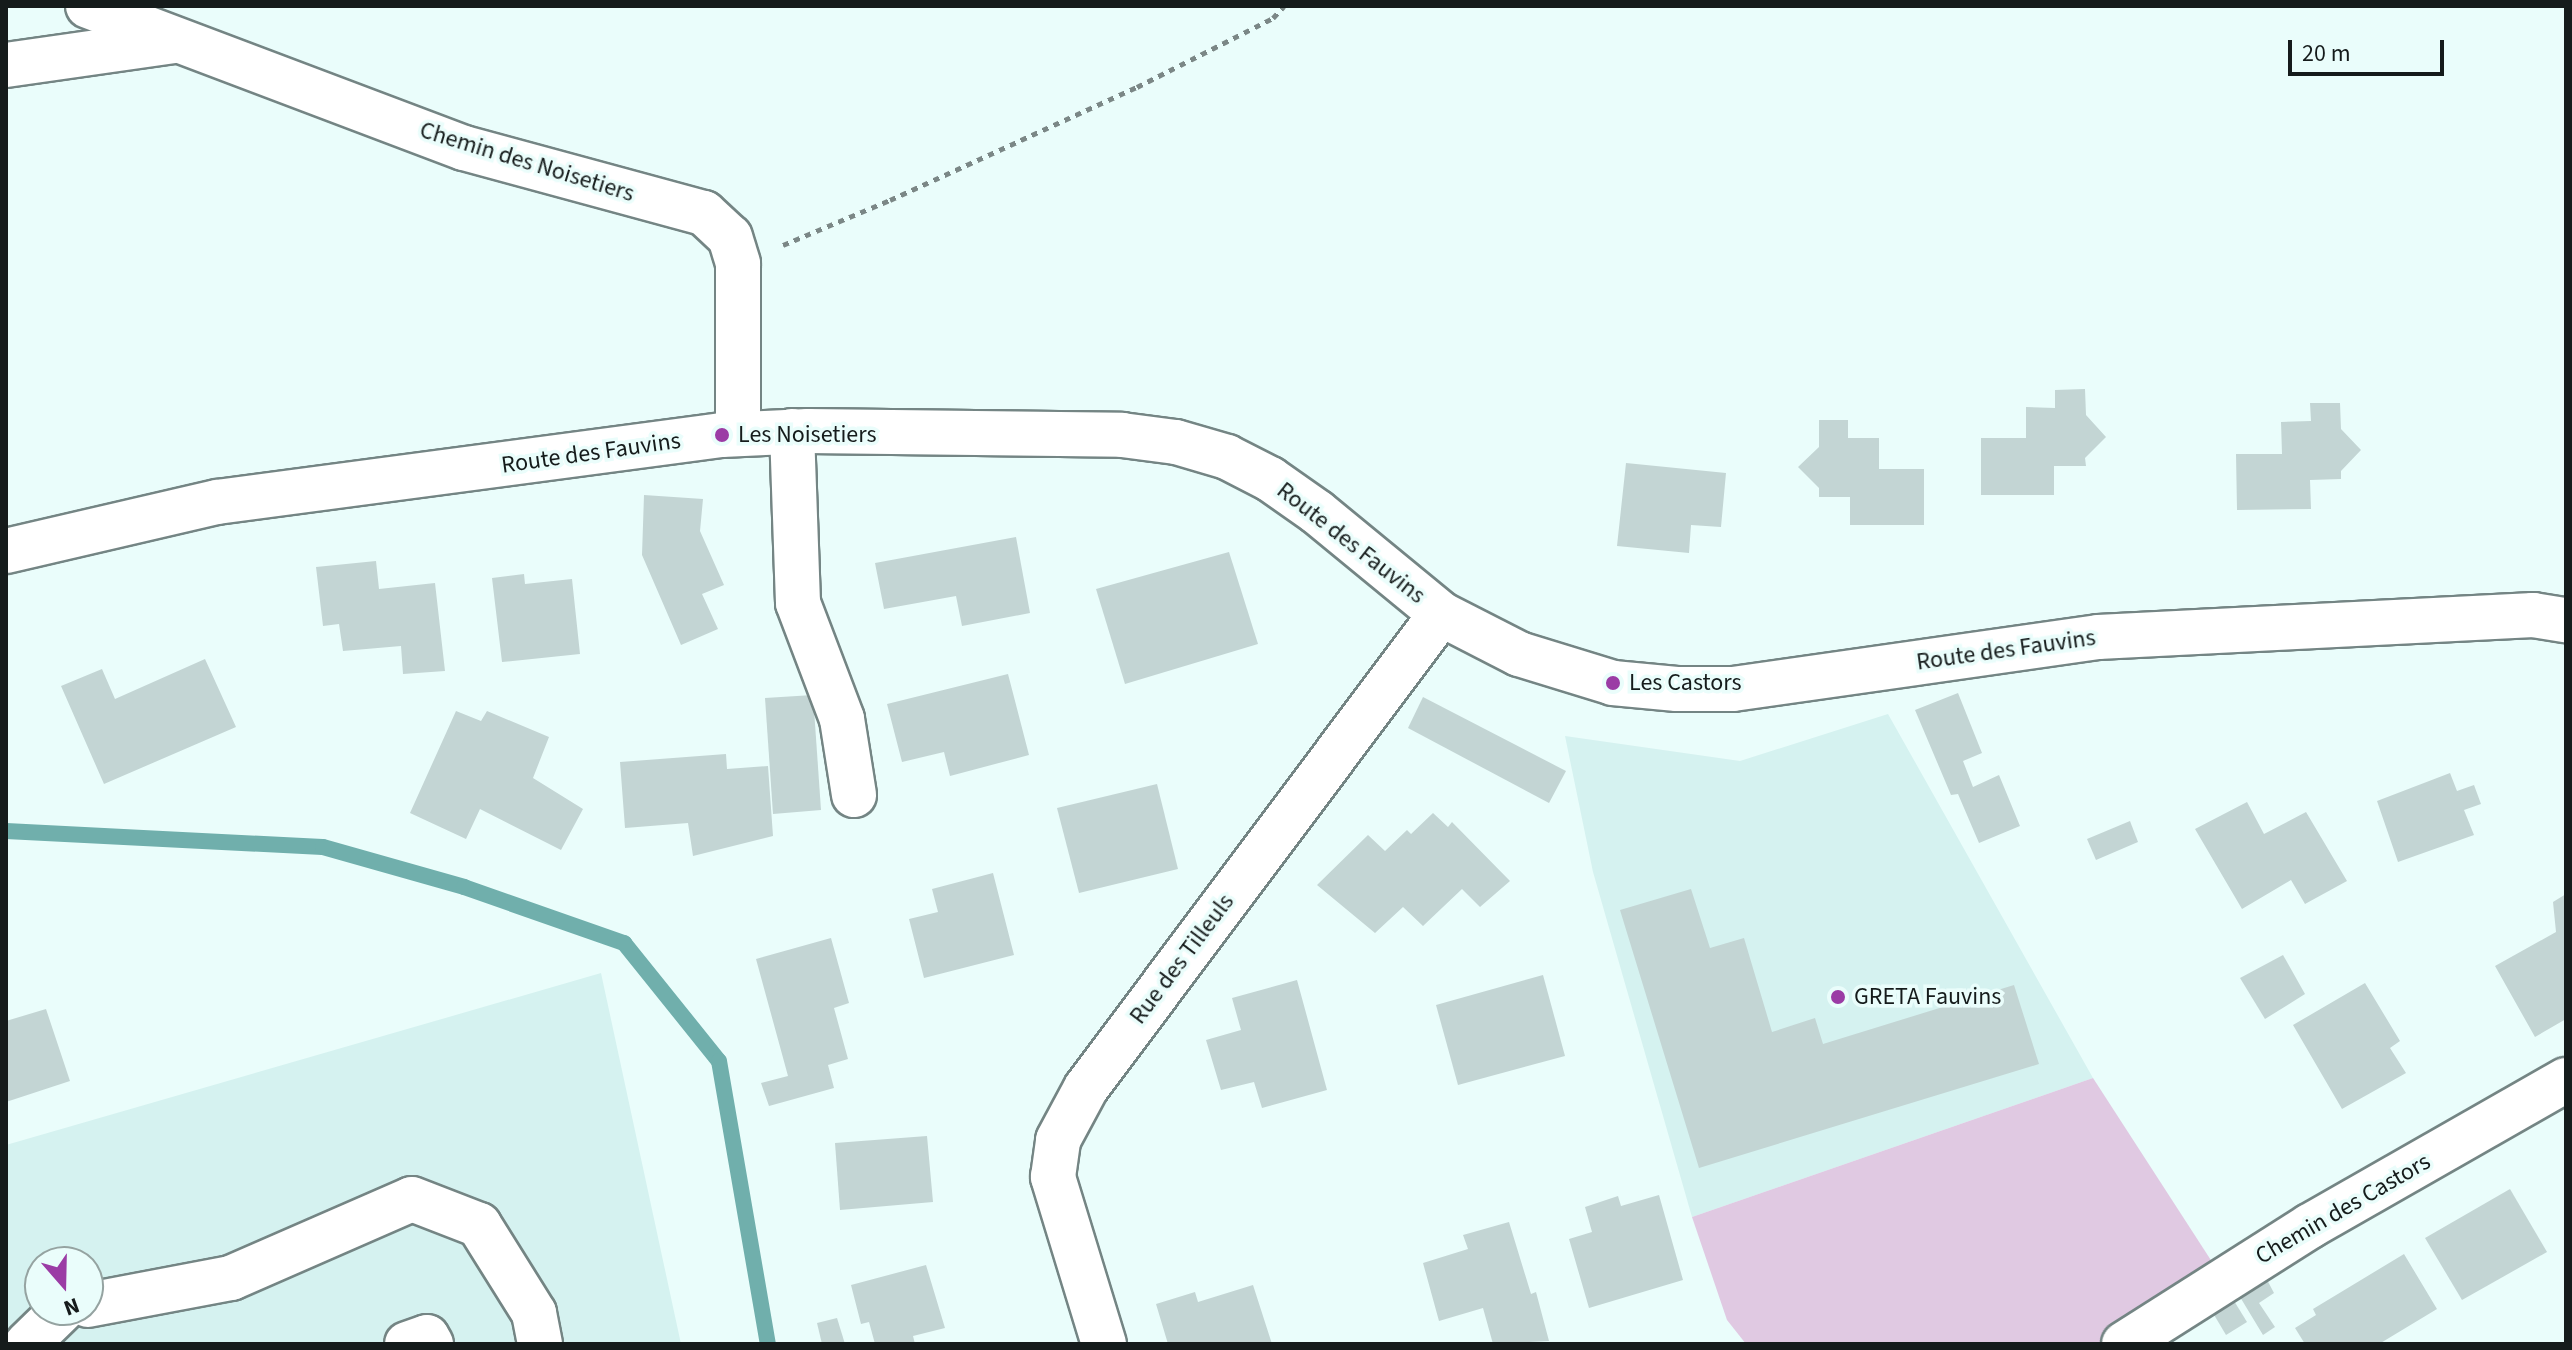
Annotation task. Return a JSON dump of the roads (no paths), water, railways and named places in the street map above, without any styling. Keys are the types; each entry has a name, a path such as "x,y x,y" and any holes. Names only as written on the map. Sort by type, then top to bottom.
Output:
{"street":[{"name":"Chemin des Noisetiers","path":"88,6 464,148 704,213 730,237 738,264 738,434"},
{"path":"6,65 181,40"},
{"path":"792,431 798,603 842,719 854,795"},
{"name":"Route des Fauvins","path":"6,551 217,502 738,434 792,431 1122,435 1176,442 1227,457 1270,479 1317,512 1441,614 1519,654 1562,670 1613,683 1677,689 1733,689 2098,637 2533,615 2566,620"},
{"name":"Rue des Tilleuls","path":"1104,1344 1053,1177 1058,1140 1086,1088 1441,614"},
{"name":"Route des Fauvins","path":"2454,619 2527,635 2566,649"},
{"name":"Chemin des Castors","path":"2124,1344 2310,1226 2566,1080"},
{"path":"104,1302 231,1278 412,1199 479,1225 534,1313 540,1344"},
{"path":"27,1344 46,1326"},
{"path":"407,1344 427,1337 431,1344"}],"waterway":[{"path":"6,831 323,847 464,887 624,943 719,1061 768,1344"}],"place":[{"name":"Les Noisetiers","path":"722,435"},
{"name":"Les Castors","path":"1613,683"},
{"name":"GRETA Fauvins","path":"1838,997"}]}
